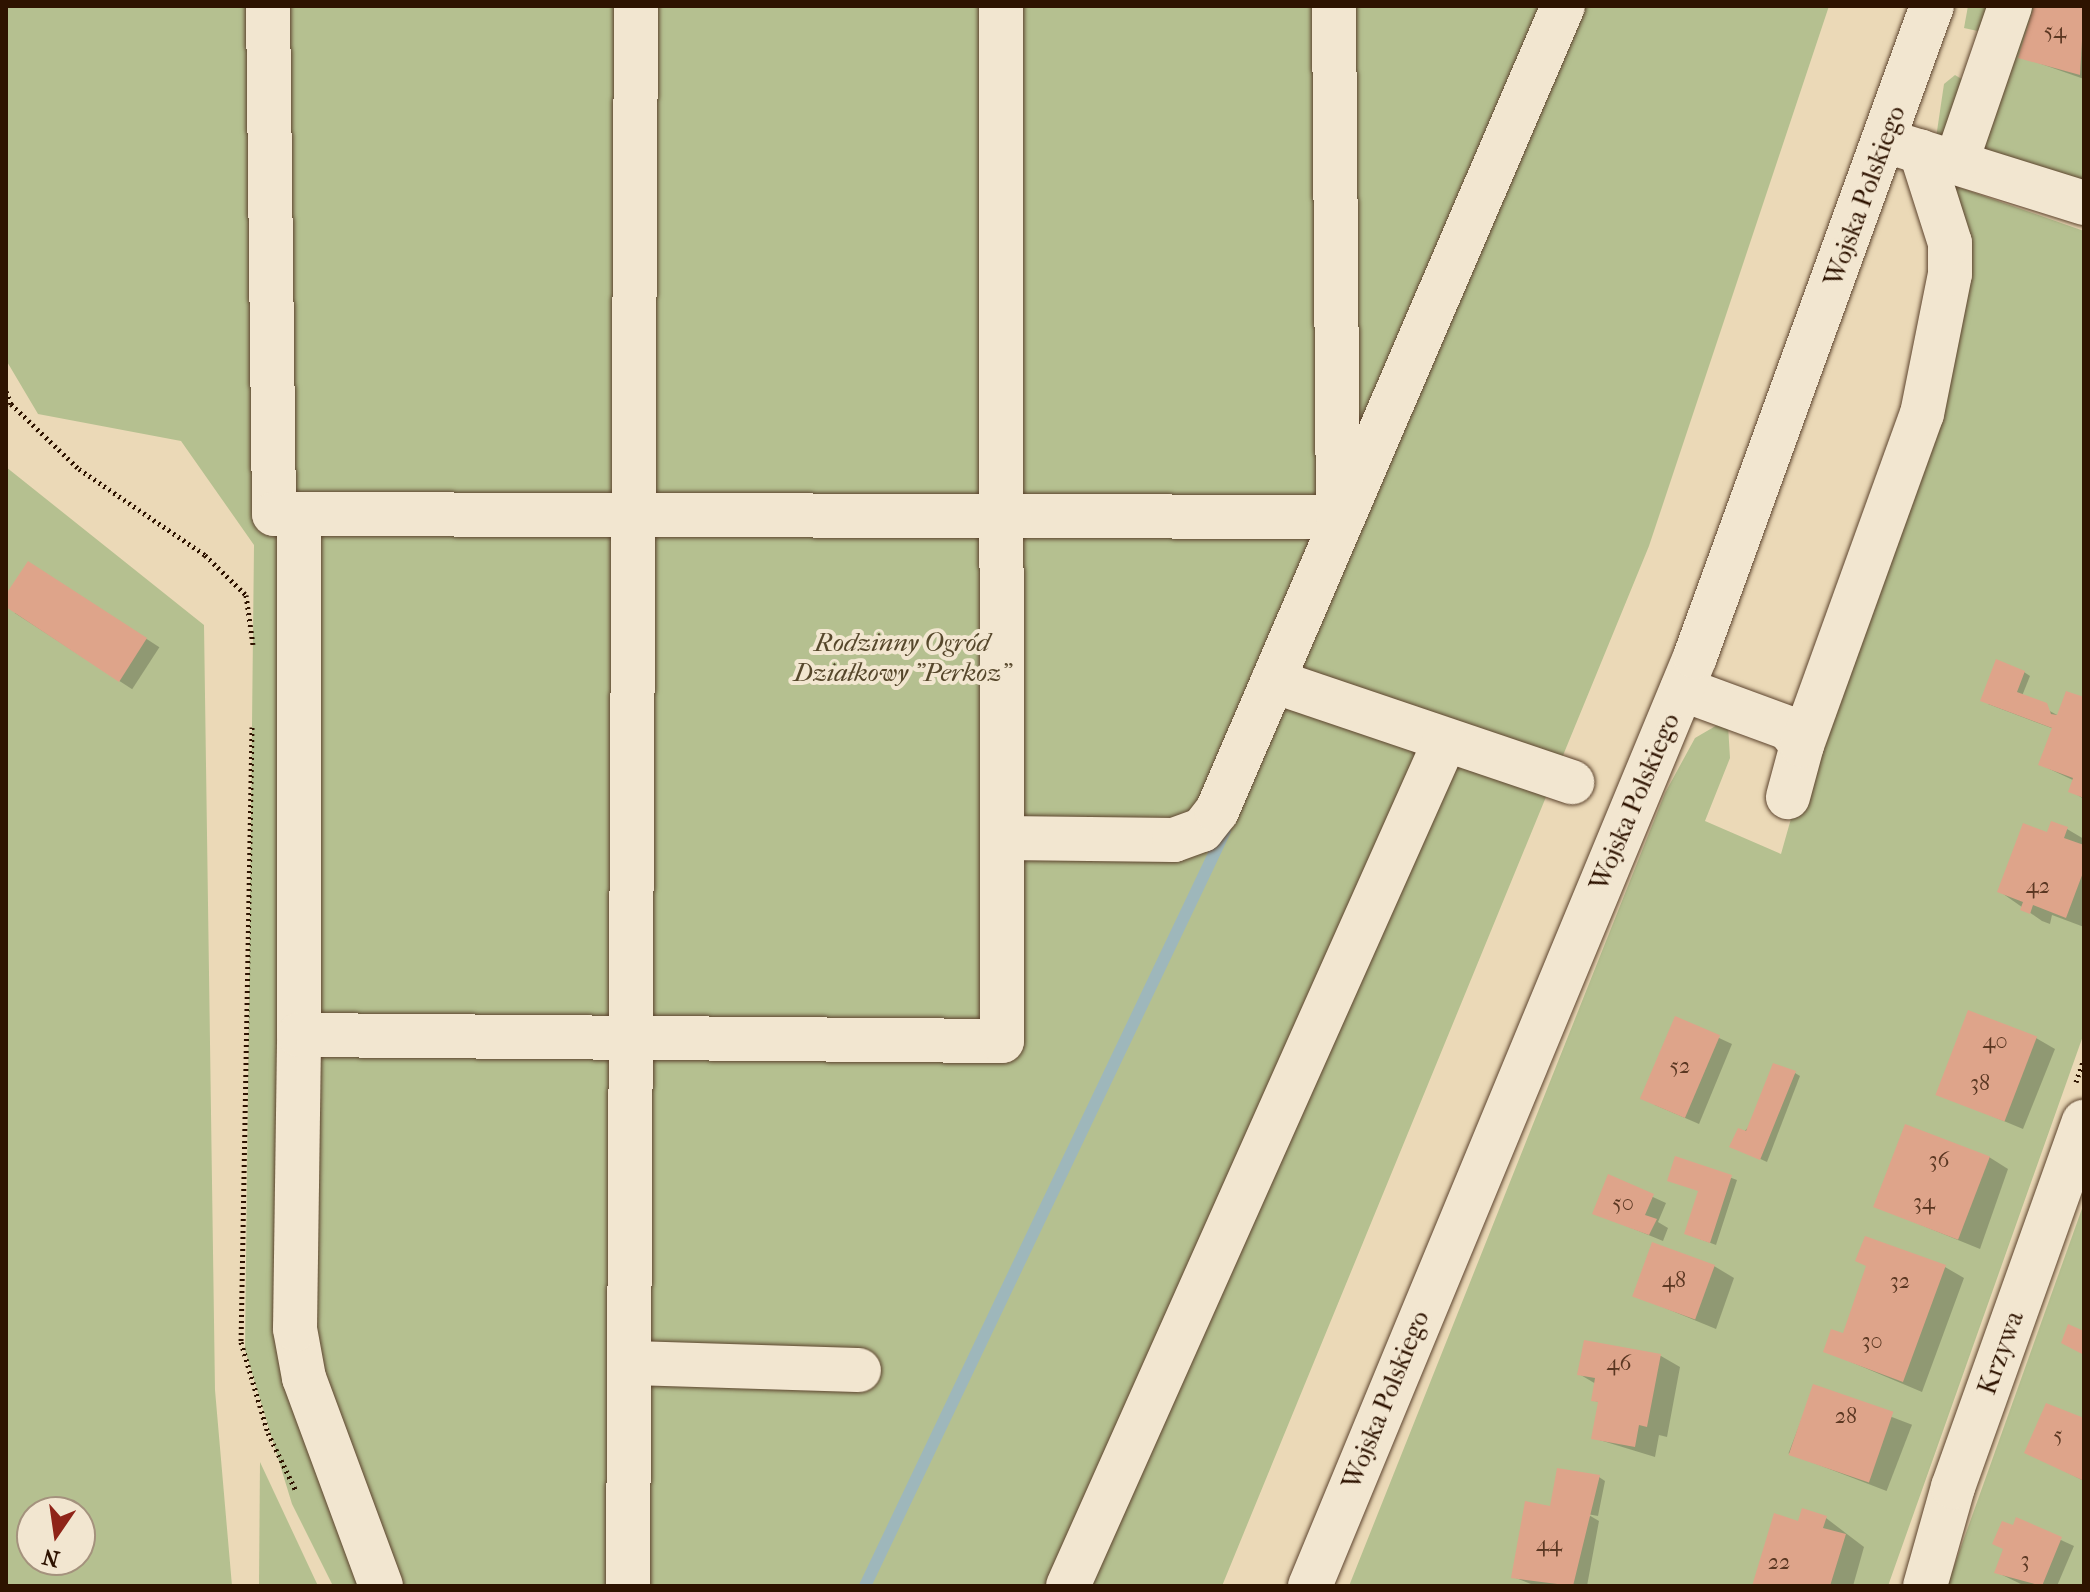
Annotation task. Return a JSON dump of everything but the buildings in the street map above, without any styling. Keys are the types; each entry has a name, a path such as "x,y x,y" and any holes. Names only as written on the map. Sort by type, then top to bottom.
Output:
{"street":[{"path":"268,6 274,514 1338,517"},
{"path":"628,1586 635,1035 636,6"},
{"path":"299,1035 635,1035 1002,1041 1005,838 1001,516 1001,6"},
{"path":"1334,6 1338,517"},
{"path":"1005,838 1174,840 1202,830 1273,681 1338,517 1366,474 1563,6"},
{"name":"Wojska Polskiego","path":"1310,1586 1682,689 1921,152 1932,6"},
{"path":"1788,797 1802,745 1922,414 1941,321 1950,243 1921,152 2010,6"},
{"path":"1921,152 2084,203"},
{"path":"299,514 299,1035 295,1329 304,1378 381,1586"},
{"path":"1273,681 1572,782"},
{"path":"1682,689 1745,707 1788,728 1802,745"},
{"path":"1068,1586 1445,741"},
{"name":"Krzywa","path":"1925,1586 1953,1487 2084,1122"},
{"path":"631,1363 859,1370"}],"path":[{"path":"6,391 11,404 79,469 205,555 246,595 254,650"},
{"path":"253,709 241,1342 268,1433 302,1503"}],"green space":[{"name":"Rodzinny Ogród Działkowy \"Perkoz\"","path":"6,6 1829,6 1649,546 1222,1586 333,1586 292,1504 245,1350 254,545 181,441 38,414 6,360"},
{"path":"1968,6 1997,6 1982,32 1964,28"},
{"path":"2023,6 2084,6 2084,190 1981,157"},
{"path":"1955,75 1968,83 1956,141 1936,138 1944,84"},
{"path":"1955,186 2084,231 2084,1033 1888,1586 1349,1586 1665,793 1695,738 1719,724 1728,725 1730,758 1705,821 1781,854 1820,716 1965,290"},
{"path":"6,467 204,625 215,1390 232,1586 6,1586"},
{"path":"2084,1203 2084,1586 1947,1586"},
{"path":"260,1462 318,1586 259,1586"}],"waterway":[{"path":"865,1586 1225,831"}]}
